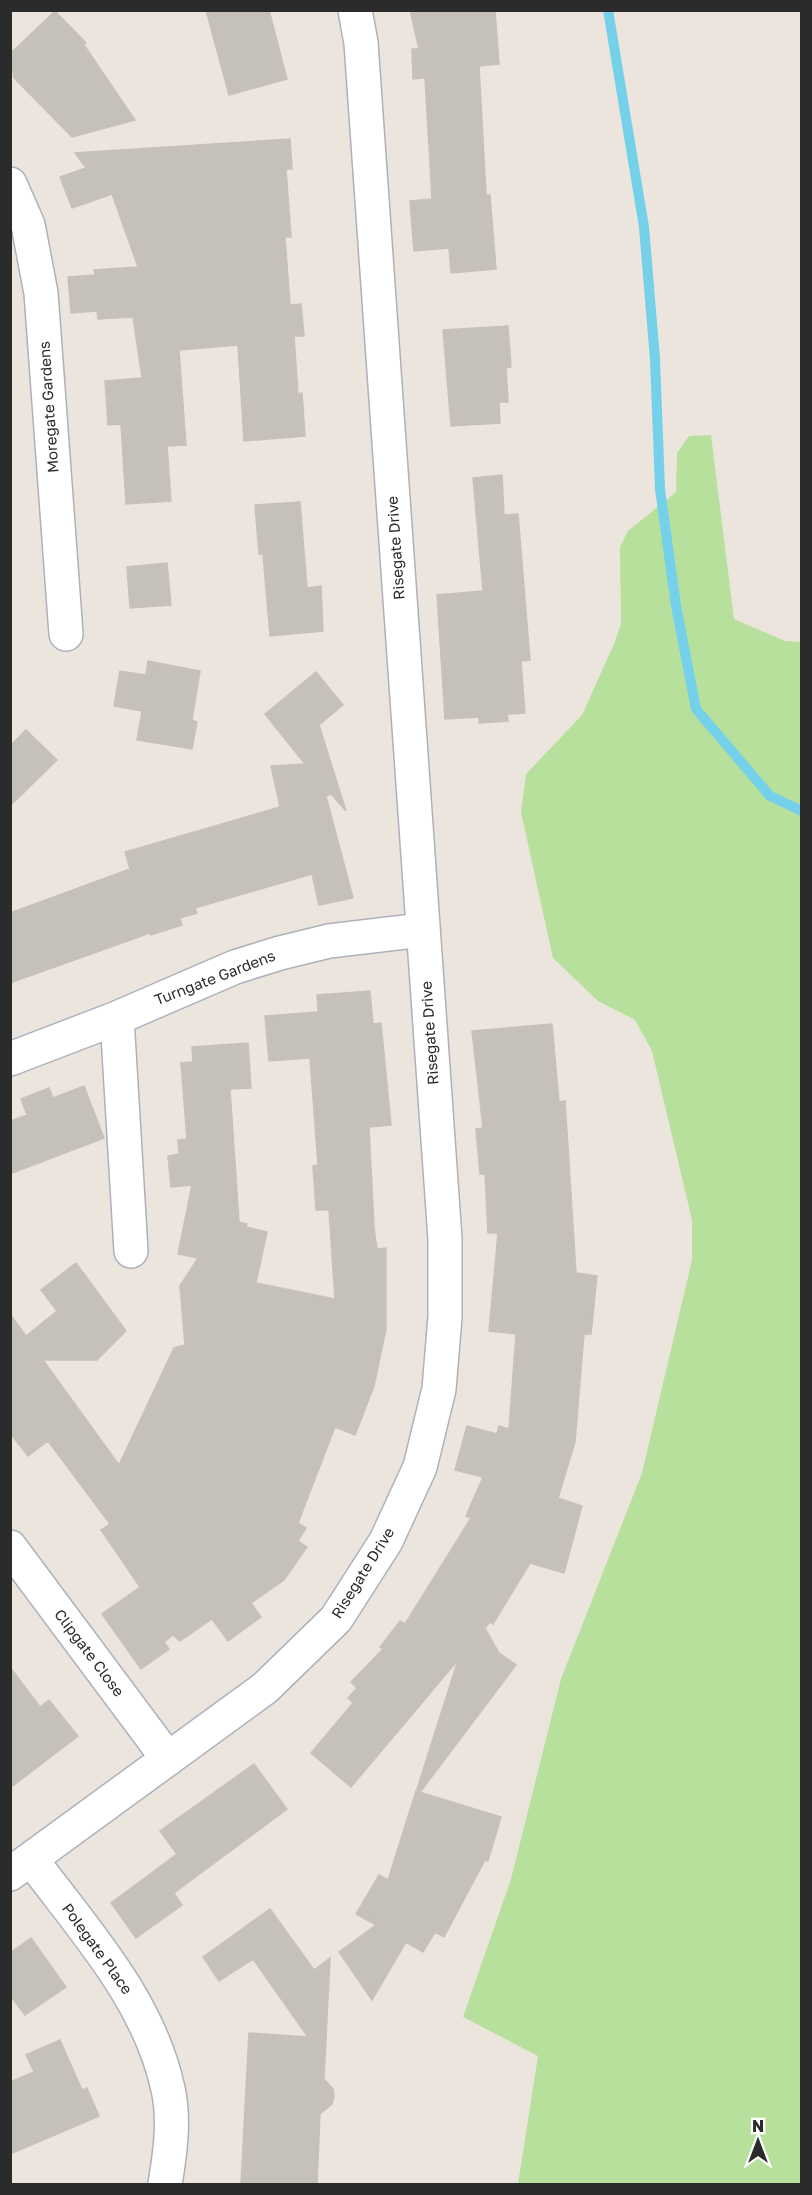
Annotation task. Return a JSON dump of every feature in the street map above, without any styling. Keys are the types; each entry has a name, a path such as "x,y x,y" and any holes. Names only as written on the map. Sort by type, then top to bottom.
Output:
{"street":[{"name":"Risegate Drive","path":"21,1867 264,1688 336,1619 386,1541 420,1467 440,1389 446,1317 445,1239 361,43 355,10"},
{"name":"Moregate Gardens","path":"10,184 28,225 41,293 66,634"},
{"name":"Turngate Gardens","path":"10,1059 117,1018 235,967 329,941 422,930"},
{"path":"117,1018 131,1251"},
{"name":"Clipgate Close","path":"10,1546 168,1759"},
{"name":"Polegate Place","path":"21,1867 124,1984 149,2030 168,2090 171,2146 165,2184"}],"green space":[{"path":"711,435 734,619 785,641 801,642 801,2184 518,2184 538,2056 463,2017 511,1879 561,1679 642,1473 692,1260 692,1220 652,1051 635,1020 598,1001 553,958 521,812 526,774 582,715 614,644 621,624 620,547 628,531 676,492 677,453 689,436"}],"building":[{"path":"206,10 269,10 287,79 229,95"},
{"path":"410,10 495,10 499,64 479,66 486,195 490,195 496,269 451,273 449,248 414,251 410,201 432,199 425,78 413,79 412,49 419,49"},
{"path":"55,11 86,43 84,45 135,120 72,137 14,78 10,54"},
{"path":"290,139 292,169 286,169 291,237 285,237 290,305 301,304 304,336 294,336 298,394 302,393 305,436 244,441 238,345 179,350 186,445 167,446 171,501 126,504 121,424 108,425 105,381 142,378 133,317 98,319 97,311 71,313 68,277 95,275 94,270 138,267 112,194 72,208 60,177 86,168 75,153"},
{"path":"508,326 511,367 506,368 508,402 499,402 500,423 451,426 443,330"},
{"path":"502,475 504,515 518,514 530,660 521,661 525,713 507,714 508,721 479,723 479,717 445,719 437,595 483,591 473,478"},
{"path":"300,502 307,588 321,586 323,631 270,636 263,554 259,554 255,505"},
{"path":"167,563 171,605 130,608 127,567"},
{"path":"148,661 200,671 192,720 197,722 192,749 137,740 142,711 114,706 120,671 146,675"},
{"path":"316,672 343,705 319,725 346,811 331,794 326,796 353,898 319,905 312,874 195,908 197,913 180,918 182,925 151,935 150,933 10,983 10,913 130,869 125,852 280,807 271,766 305,764 265,714"},
{"path":"26,730 57,760 10,806 10,746"},
{"path":"370,991 373,1024 381,1023 391,1125 369,1127 374,1228 377,1249 386,1248 386,1329 374,1386 355,1435 335,1427 298,1523 306,1528 298,1541 307,1547 284,1580 251,1603 261,1617 228,1641 212,1619 180,1641 173,1635 164,1642 169,1649 141,1669 102,1614 140,1587 101,1530 110,1524 48,1441 28,1456 10,1433 10,1314 26,1336 57,1311 41,1290 76,1263 126,1331 97,1360 43,1360 119,1465 174,1348 185,1345 180,1286 198,1258 178,1254 192,1185 171,1187 168,1156 179,1154 178,1140 187,1139 181,1063 193,1062 192,1047 248,1043 251,1088 230,1089 239,1222 247,1224 246,1227 267,1232 256,1283 335,1299 329,1210 316,1210 313,1166 318,1165 310,1058 269,1061 265,1016 318,1012 317,995"},
{"path":"552,1024 559,1102 565,1101 576,1273 597,1276 591,1334 584,1334 575,1442 558,1498 582,1506 564,1573 530,1563 493,1624 490,1622 485,1628 499,1653 516,1665 421,1791 417,1789 458,1660 351,1787 311,1753 353,1703 348,1698 357,1688 351,1682 383,1649 380,1647 400,1621 405,1624 471,1518 466,1516 483,1477 455,1470 467,1426 497,1434 499,1426 509,1429 516,1334 489,1331 498,1233 488,1233 485,1174 480,1174 476,1129 483,1128 472,1031"},
{"path":"84,1086 104,1138 10,1174 10,1121 27,1115 21,1099 49,1088 53,1098"},
{"path":"10,1667 40,1707 49,1700 78,1736 10,1788"},
{"path":"254,1764 287,1809 174,1893 182,1905 136,1938 111,1903 177,1854 160,1831"},
{"path":"416,1791 501,1817 488,1861 485,1860 444,1937 435,1932 423,1952 406,1942 372,2000 339,1952 376,1925 356,1914 379,1875 388,1880"},
{"path":"270,1909 314,1970 330,1958 324,2079 333,2089 334,2096 332,2104 320,2114 317,2184 241,2184 249,2033 308,2037 253,1959 219,1981 203,1957"},
{"path":"31,1938 66,1987 25,2015 10,1995 10,1953"},
{"path":"60,2040 82,2090 87,2088 99,2116 10,2154 10,2082 34,2072 26,2055"}],"waterway":[{"path":"608,10 644,227 655,359 660,489 676,606 696,709 770,796 802,811"}]}
